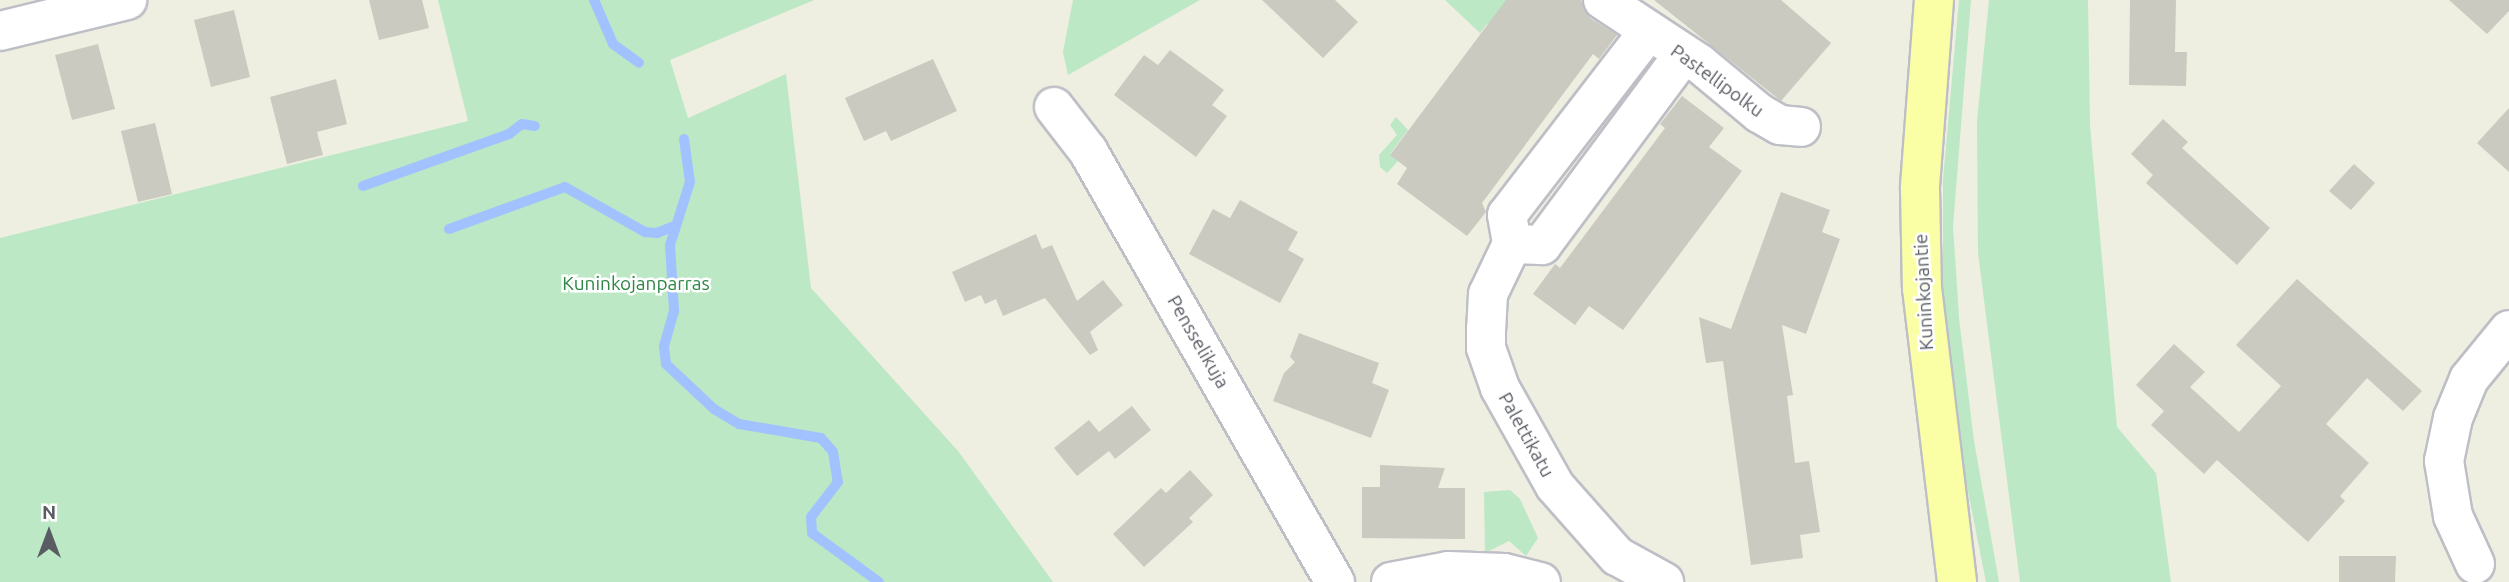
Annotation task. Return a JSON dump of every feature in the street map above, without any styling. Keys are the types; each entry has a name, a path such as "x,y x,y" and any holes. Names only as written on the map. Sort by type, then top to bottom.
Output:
{"main road":[{"name":"Kuninkojantie","path":"1934,0 1920,188 1922,288 1956,582"}],"street":[{"path":"0,31 127,0"},
{"name":"Pastellipolku","path":"1603,0 1684,54 1759,113 1780,125 1801,127"},
{"name":"Palettikatu","path":"1641,577 1591,531 1555,486 1500,388 1486,348 1488,294 1512,244 1507,215 1648,32"},
{"path":"1512,244 1542,245 1684,54"},
{"name":"Pensselikuja","path":"1054,107 1088,150 1335,582"},
{"path":"2475,564 2453,516 2444,461 2453,418 2469,379 2509,330"},
{"path":"1391,582 1425,573 1475,571 1541,582"}],"green space":[{"name":"Kuninkojanparras","path":"438,0 814,0 670,60 688,118 786,74 811,288 958,451 1053,582 0,582 0,238 468,121"},
{"path":"1073,0 1200,0 1068,75 1063,52"},
{"path":"1445,0 1507,0 1496,30 1487,24 1480,33"},
{"path":"1959,0 1971,0 1953,226 1959,318 1974,441 1999,582 1986,582 1958,441 1943,318 1943,180"},
{"path":"1989,0 2088,0 2090,125 2117,427 2156,473 2171,582 2020,582 1978,253 1977,121"},
{"path":"1396,117 1408,130 1390,154 1398,161 1387,173 1380,167 1379,155 1397,135 1390,125"},
{"path":"1510,490 1520,499 1538,538 1526,556 1509,541 1485,553 1484,492"}],"building":[{"path":"369,0 422,0 429,28 379,40"},
{"path":"1262,0 1335,0 1358,22 1323,58"},
{"path":"1506,0 1581,0 1590,18 1617,35 1599,59 1593,54 1482,203 1486,212 1467,236 1397,184 1407,168 1390,155"},
{"path":"1654,0 1781,0 1831,43 1781,101"},
{"path":"2130,0 2176,0 2175,52 2187,52 2186,86 2129,85"},
{"path":"2449,0 2509,0 2509,11 2487,34"},
{"path":"234,10 250,77 211,87 194,20"},
{"path":"98,44 115,109 72,120 55,55"},
{"path":"1170,50 1224,90 1212,105 1227,116 1196,157 1114,95 1144,55 1158,65"},
{"path":"933,59 957,111 891,141 886,131 864,141 845,98"},
{"path":"336,79 347,124 317,132 323,155 287,164 270,97"},
{"path":"1682,96 1724,128 1709,147 1742,171 1623,330 1589,306 1575,325 1533,294 1555,264 1560,268 1665,128 1660,124"},
{"path":"2509,108 2509,172 2477,143"},
{"path":"2163,119 2188,142 2182,148 2270,228 2237,265 2146,183 2153,175 2131,154"},
{"path":"155,123 172,194 138,202 121,131"},
{"path":"2354,164 2375,183 2351,210 2329,191"},
{"path":"1781,192 1830,210 1822,232 1840,239 1806,334 1782,325 1793,395 1787,396 1795,463 1809,461 1820,532 1800,535 1803,558 1751,565 1723,361 1706,363 1699,317 1731,329"},
{"path":"1240,200 1298,232 1288,250 1304,259 1280,303 1189,254 1213,209 1230,218"},
{"path":"1036,234 1042,249 1052,245 1077,301 1103,280 1123,305 1090,332 1098,350 1090,355 1045,298 1003,316 996,299 985,304 981,295 965,302 952,272"},
{"path":"2297,279 2422,391 2403,411 2367,378 2326,424 2369,463 2340,496 2345,501 2308,542 2217,460 2204,474 2151,425 2164,411 2136,385 2174,344 2205,372 2190,387 2239,432 2281,386 2236,345"},
{"path":"1299,333 1379,363 1372,383 1389,390 1371,438 1273,401 1284,373 1295,362 1290,357"},
{"path":"1132,406 1151,430 1115,459 1109,451 1077,476 1054,448 1089,420 1099,432"},
{"path":"1380,465 1445,468 1438,488 1465,488 1465,539 1362,538 1362,487 1380,487"},
{"path":"1190,470 1213,495 1189,518 1193,522 1144,567 1113,534 1161,488 1166,493"},
{"path":"2339,556 2396,556 2395,582 2339,582"}],"waterway":[{"path":"594,0 613,44 639,63"},
{"path":"363,186 509,134 522,124 535,126"},
{"path":"684,139 690,182 670,245 674,311 664,347 666,364 714,409 739,424 821,438 833,452 838,482 811,517 812,533 879,582"},
{"path":"449,229 565,187 645,232 657,233 674,226"}]}
